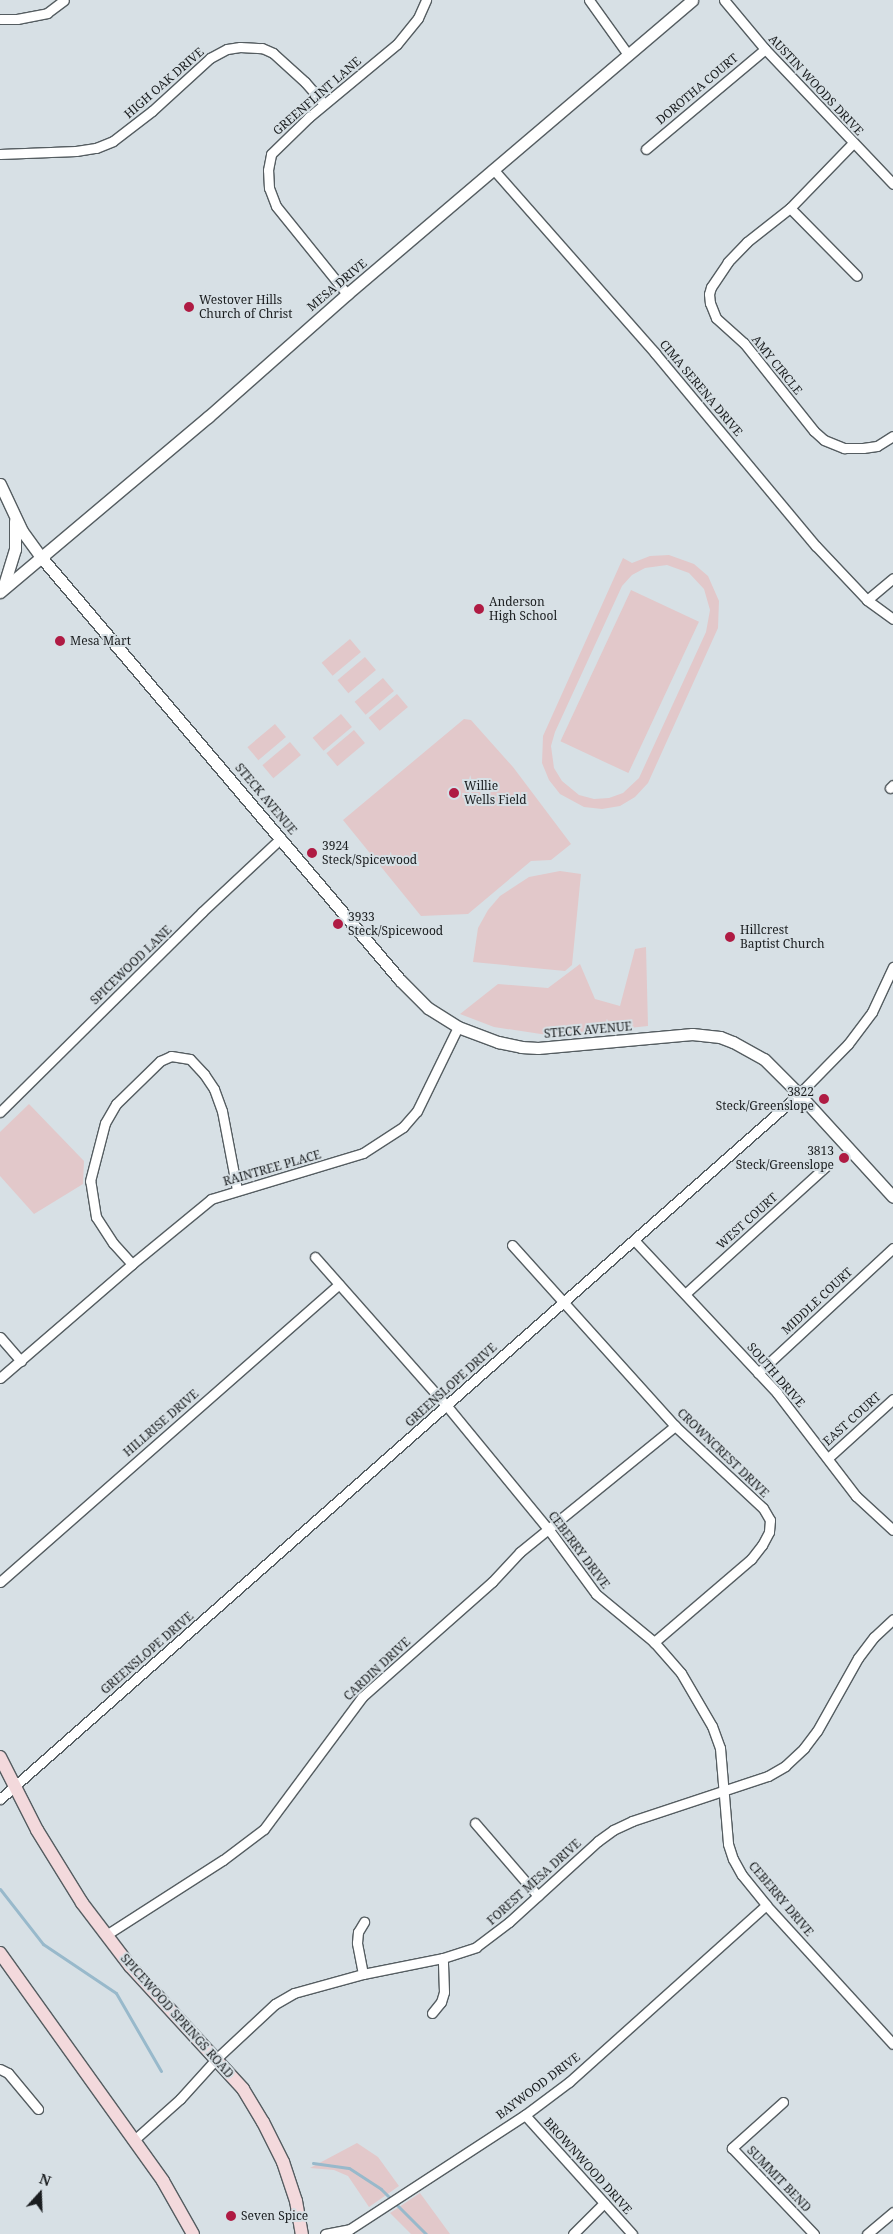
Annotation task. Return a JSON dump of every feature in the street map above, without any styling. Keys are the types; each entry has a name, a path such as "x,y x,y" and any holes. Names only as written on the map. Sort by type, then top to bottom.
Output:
{"main road":[{"name":"SPICEWOOD SPRINGS ROAD","path":"0,1757 60,1869 106,1936 157,1998 217,2058 243,2089 263,2122 283,2162 296,2201 302,2234"},
{"path":"0,1953 163,2181 193,2234"}],"street":[{"path":"0,19 17,19 46,13 64,0"},
{"name":"GREENFLINT LANE","path":"346,294 276,206 269,188 268,170 271,154 324,104 398,44 418,18 426,0"},
{"path":"589,0 627,53"},
{"name":"MESA DRIVE","path":"1,592 208,417 346,294 627,53 692,0"},
{"name":"AUSTIN WOODS DRIVE","path":"724,0 765,49 893,184"},
{"name":"HIGH OAK DRIVE","path":"0,154 76,151 96,148 113,141 152,111 210,58 227,49 240,47 262,48 273,53 305,82 324,104"},
{"name":"DOROTHA COURT","path":"646,149 765,49"},
{"name":"AMY CIRCLE","path":"853,143 790,208 747,242 728,262 708,294 716,318 750,349 814,431 824,440 844,448 863,448 877,446 893,436"},
{"name":"CIMA SERENA DRIVE","path":"493,169 655,353 816,546 868,600 893,619"},
{"path":"790,208 857,276"},
{"name":"STECK AVENUE","path":"0,484 16,519 41,557 412,994 428,1008 458,1028 498,1042 538,1048 692,1034 720,1037 764,1059 799,1094 893,1197"},
{"path":"1,592 14,553 16,519"},
{"path":"868,600 893,578"},
{"name":"SPICEWOOD LANE","path":"0,1112 202,912 281,838"},
{"name":"GREENSLOPE DRIVE","path":"0,1799 447,1406 562,1302 635,1241 799,1094 848,1044 872,1012 893,968"},
{"name":"RAINTREE PLACE","path":"0,1378 205,1204 237,1190 346,1159 382,1142 402,1127 417,1111 458,1028"},
{"path":"132,1264 113,1244 96,1217 90,1181 105,1123 116,1104 160,1061 171,1056 190,1059 204,1074 214,1089 222,1111 237,1190"},
{"name":"WEST COURT","path":"685,1294 826,1166"},
{"name":"SOUTH DRIVE","path":"635,1241 777,1393 856,1496 893,1530"},
{"name":"CROWNCREST DRIVE","path":"512,1245 675,1426 763,1508 770,1520 769,1532 762,1546 750,1559 654,1642"},
{"name":"MIDDLE COURT","path":"758,1373 893,1248"},
{"name":"CEBERRY DRIVE","path":"315,1258 447,1406 549,1530 596,1594 654,1642 681,1673 712,1726 720,1748 728,1844 733,1859 742,1875 893,2044"},
{"name":"HILLRISE DRIVE","path":"0,1582 339,1284"},
{"path":"0,1337 21,1360"},
{"name":"EAST COURT","path":"828,1458 893,1399"},
{"name":"CARDIN DRIVE","path":"106,1936 224,1860 264,1829 362,1697 492,1582 520,1552 675,1426"},
{"name":"FOREST MESA DRIVE","path":"134,2140 180,2099 217,2058 275,2004 294,1994 363,1974 443,1958 476,1947 494,1936 613,1830 632,1821 768,1776 785,1766 804,1748 858,1658 874,1637 893,1619"},
{"path":"475,1822 538,1896"},
{"name":"BAYWOOD DRIVE","path":"325,2234 350,2229 525,2115 569,2082 766,1904"},
{"path":"363,1974 357,1943 358,1932 364,1922"},
{"path":"432,2013 441,2002 444,1992 443,1958"},
{"path":"0,2068 8,2073 38,2109"},
{"name":"SUMMIT BEND","path":"783,2102 732,2148 814,2234"},
{"name":"BROWNWOOD DRIVE","path":"525,2115 632,2234"},
{"path":"573,2234 604,2203"},
{"path":"867,2234 893,2212"}],"shaded area":[{"path":"669,555 694,564 708,576 719,601 718,628 648,783 635,797 620,806 602,809 584,807 560,794 549,780 542,763 543,736 623,558 632,563 650,556","holes":["667,565 689,573 704,589 710,610 706,632 639,778 623,793 609,798 594,799 579,795 562,781 554,768 551,746 555,732 622,586 632,575 645,568"]},
{"path":"631,590 699,622 628,773 560,741"},
{"path":"350,639 361,652 333,676 322,663"},
{"path":"365,657 376,670 348,693 337,680"},
{"path":"383,678 394,691 366,715 355,702"},
{"path":"397,694 408,707 380,731 369,718"},
{"path":"341,714 352,727 324,751 313,738"},
{"name":"Willie Wells Field","path":"464,719 471,720 513,767 571,844 551,860 531,861 468,914 421,916 343,820"},
{"path":"275,724 286,737 258,760 247,747"},
{"path":"354,730 365,743 337,766 326,753"},
{"path":"290,742 301,755 273,778 262,765"},
{"path":"560,871 581,874 572,965 565,971 473,962 478,928 488,910 500,896 529,877"},
{"path":"646,947 648,1026 554,1036 494,1027 460,1014 498,984 548,988 580,964 595,999 620,1006 635,949"},
{"path":"29,1104 84,1161 83,1184 34,1214 0,1176 0,1132"},
{"path":"357,2143 378,2157 399,2186 369,2207 348,2176 334,2170 310,2168"},
{"path":"420,2193 450,2234 411,2234 390,2213"}],"waterway":[{"path":"0,1889 43,1944 116,1993 161,2071"},
{"path":"313,2163 349,2168 381,2189 426,2234"}],"place":[{"name":"Westover Hills Church of Christ","path":"189,307"},
{"name":"Anderson High School","path":"479,609"},
{"name":"Mesa Mart","path":"60,641"},
{"name":"Willie Wells Field","path":"454,793"},
{"name":"3924 Steck/Spicewood","path":"312,853"},
{"name":"3933 Steck/Spicewood","path":"338,924"},
{"name":"Hillcrest Baptist Church","path":"730,937"},
{"name":"3822 Steck/Greenslope","path":"824,1099"},
{"name":"3813 Steck/Greenslope","path":"844,1158"},
{"name":"Seven Spice","path":"231,2216"}]}
